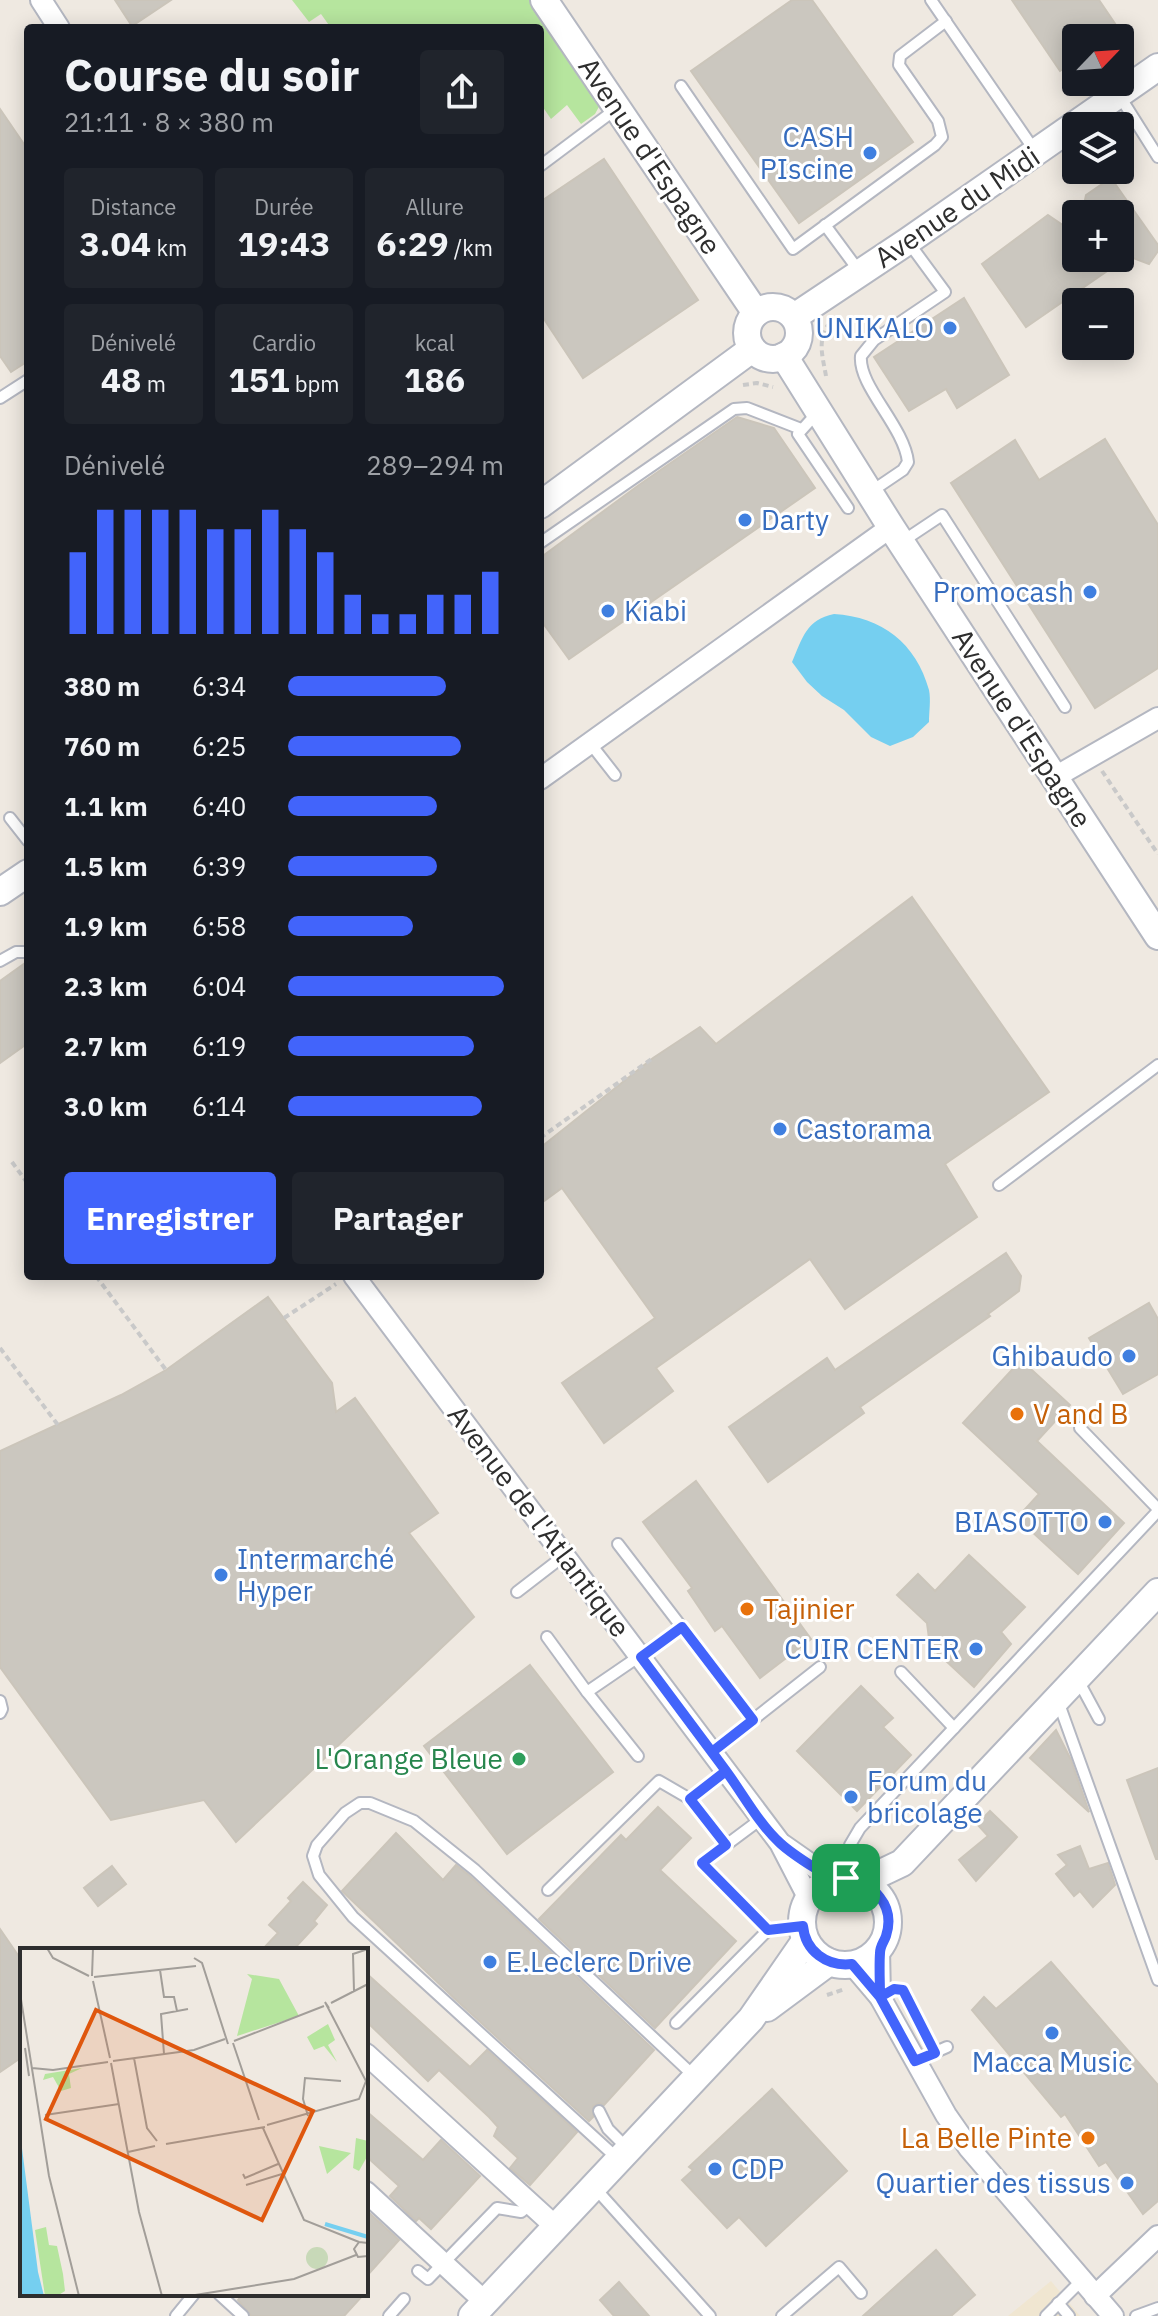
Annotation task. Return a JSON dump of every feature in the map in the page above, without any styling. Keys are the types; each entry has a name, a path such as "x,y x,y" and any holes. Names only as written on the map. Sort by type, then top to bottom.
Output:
{"street":[{"path":"41,0 56,24"},
{"name":"Avenue d'Espagne","path":"544,0 756,313"},
{"name":"Avenue du Midi","path":"1134,84 1158,67"},
{"name":"Avenue du Midi","path":"794,317 1118,96"},
{"path":"780,307 794,317 799,331 798,339 784,356 767,358 752,349 747,326 756,313 763,308 780,307"},
{"path":"544,502 752,349"},
{"name":"Avenue d'Espagne","path":"784,356 810,420 859,500 896,534 1158,936"},
{"path":"544,776 896,534"},
{"path":"1055,777 1158,718"},
{"path":"0,892 24,876"},
{"name":"Avenue de l'Atlantique","path":"357,1280 780,1843 809,1899"},
{"path":"887,1909 902,1863 1158,1592"},
{"name":"Avenue de l'Atlantique","path":"780,1843 847,1880"},
{"path":"902,1863 816,1890 802,1915 804,1934 817,1955 840,1963 880,1997 946,2115 969,2148 1113,2316"},
{"path":"751,2019 840,1963 869,1958 879,1949 889,1923 887,1909 872,1887 847,1880"},
{"path":"368,2194 444,2265 478,2309 751,2019 804,1934"},
{"path":"879,1949 880,1997"},
{"path":"368,2056 556,2227"},
{"path":"1095,2296 1158,2236"}],"lane":[{"path":"931,0 1036,152"},
{"path":"681,86 793,249 942,137 938,121 899,65 900,56 946,21"},
{"path":"1120,96 1158,157"},
{"path":"544,163 618,107"},
{"path":"825,225 860,273"},
{"path":"859,500 903,470 908,462 907,449 901,437 863,373 861,356 874,340 945,292 908,241"},
{"path":"0,398 24,383"},
{"path":"544,540 734,409 747,408 810,420"},
{"path":"896,534 942,515 1065,707"},
{"path":"590,743 615,775"},
{"path":"10,818 24,836"},
{"path":"0,961 16,952 24,952"},
{"path":"999,1185 1158,1065"},
{"path":"847,1880 850,1845 860,1828 1158,1510 1080,1428"},
{"path":"618,1544 753,1720"},
{"path":"517,1592 565,1555"},
{"path":"587,1692 682,1627"},
{"path":"547,1637 638,1756"},
{"path":"712,1752 820,1667"},
{"path":"901,1672 954,1728"},
{"path":"1077,1678 1099,1719"},
{"path":"1057,1699 1158,1980"},
{"path":"0,1701 0,1713"},
{"path":"690,1799 726,1771"},
{"path":"548,1890 659,1781 690,1799 726,1845"},
{"path":"624,2155 353,1917 319,1875 313,1856 317,1845 345,1813 360,1803 370,1803 414,1821 475,1870 644,2034 696,2079"},
{"path":"761,1819 702,1863 768,1930 804,1934"},
{"path":"676,2023 768,1930"},
{"path":"915,2061 947,2047"},
{"path":"599,2111 624,2155"},
{"path":"594,2187 710,2316"},
{"path":"418,2271 428,2279 497,2208 521,2212 531,2204"},
{"path":"782,2316 839,2267 861,2293"},
{"path":"1046,2316 1081,2281"},
{"path":"176,2316 192,2296"},
{"path":"221,2296 243,2316"},
{"path":"389,2316 404,2299"},
{"path":"1058,2303 1069,2316"},
{"path":"1136,2316 1158,2308"}],"path":[{"path":"1092,756 1158,854"},
{"path":"544,1135 653,1058"},
{"path":"12,1162 24,1178"},
{"path":"99,1280 166,1370"},
{"path":"284,1318 332,1287"},
{"path":"0,1348 58,1425"}],"shaded area":[{"path":"1051,2281 1080,2316 1008,2316"}],"green space":[{"path":"292,0 531,0 601,103 595,114 581,124 567,105 551,119 544,109 544,24 328,24 321,14 309,22"}],"water":[{"path":"834,614 851,616 882,627 906,646 915,659 929,690 930,702 929,722 913,737 890,746 871,737 844,710 807,682 792,662 811,625"}],"building":[{"path":"115,0 171,0 135,24 131,24"},
{"path":"792,0 812,0 913,142 799,223 691,71"},
{"path":"1012,0 1099,0 1115,24 1062,24 1060,71"},
{"path":"0,109 24,144 24,364 11,372 0,356"},
{"path":"604,159 698,300 583,378 544,319 544,199"},
{"path":"1102,184 1115,184 1126,200 1085,200 1086,195"},
{"path":"1134,211 1158,245 1158,251 1149,264 1134,258"},
{"path":"1048,215 1062,224 1062,272 1106,272 1083,288 1062,288 1062,302 1026,327 982,264"},
{"name":"UNIKALO","path":"964,298 1009,375 957,408 946,389 909,411 874,357"},
{"path":"737,417 774,428 815,488 569,659 544,625 544,555"},
{"name":"Promocash","path":"1105,439 1158,525 1158,668 1095,708 951,483 1015,440 1039,480"},
{"name":"Castorama","path":"912,897 1049,1092 945,1164 977,1217 845,1309 810,1259 656,1368 673,1391 604,1443 562,1383 655,1318 562,1188 544,1201 544,1145 653,1058 700,1027 716,1044"},
{"path":"24,964 24,1046 0,1063 0,981"},
{"path":"1006,1253 1021,1276 1019,1291 988,1314 990,1316 860,1407 864,1413 768,1482 729,1427 827,1358 835,1370"},
{"name":"Intermarché Hyper","path":"268,1297 332,1383 336,1412 355,1398 438,1513 409,1533 474,1617 236,1842 204,1800 111,1820 0,1667 0,1451 121,1395 166,1370"},
{"name":"Ghibaudo","path":"1149,1303 1158,1319 1158,1374 1123,1394 1089,1338"},
{"path":"1021,1360 1070,1405 1037,1441 1124,1523 1078,1574 1017,1518 1039,1494 963,1423"},
{"path":"696,1481 811,1639 760,1678 722,1626 715,1631 688,1591 692,1588 643,1522"},
{"path":"969,1555 1025,1607 1001,1632 1011,1644 974,1687 930,1646 927,1623 897,1595 918,1574 935,1591"},
{"name":"L'Orange Bleue","path":"530,1665 613,1772 507,1854 424,1746"},
{"path":"861,1686 893,1718 883,1727 911,1755 857,1811 797,1751"},
{"path":"1056,1730 1071,1760 1089,1812 1030,1758"},
{"path":"1158,1768 1158,1859 1156,1859 1127,1780"},
{"path":"658,1807 691,1838 660,1870 736,1941 655,2028 539,1919 621,1835 626,1840"},
{"path":"990,1811 1017,1837 976,1881 959,1860 988,1836 977,1824"},
{"name":"E.Leclerc Drive","path":"396,1833 443,1880 456,1865 470,1876 654,2050 604,2105 599,2103 593,2106 593,2117 589,2121 342,1891"},
{"path":"1080,1846 1089,1869 1108,1863 1115,1885 1093,1907 1080,1891 1074,1896 1056,1874 1067,1865 1058,1855"},
{"path":"112,1866 126,1884 98,1906 84,1888"},
{"path":"303,1882 327,1905 314,1921 317,1924 295,1948 264,1948 278,1933 269,1925 291,1901 288,1898"},
{"path":"0,1929 20,1958 20,2058 0,2072"},
{"path":"1051,1962 1158,2085 1158,2201 1143,2214 1106,2162 1099,2166 1065,2114 1061,2117 972,2010 984,1997 996,2009"},
{"path":"368,1975 470,2067 487,2050 577,2132 530,2185 510,2168 518,2158 494,2136 498,2127 489,2117 439,2070 428,2081 368,2023"},
{"path":"772,2089 847,2171 766,2246 739,2217 727,2228 682,2180 693,2170 689,2167"},
{"path":"368,2113 423,2160 441,2140 480,2176 431,2229 419,2218 416,2221 390,2196 399,2186 368,2158"},
{"path":"368,2212 399,2240 368,2275"},
{"path":"936,2250 975,2295 951,2316 863,2316"},
{"path":"619,2282 649,2316 614,2316 600,2300"},
{"path":"241,2296 362,2296 344,2316 251,2316 238,2300"}],"place":[{"name":"CASH PIscine","path":"870,153"},
{"name":"UNIKALO","path":"950,328"},
{"name":"Darty","path":"745,520"},
{"name":"Promocash","path":"1090,592"},
{"name":"Kiabi","path":"608,611"},
{"name":"Castorama","path":"780,1129"},
{"name":"Ghibaudo","path":"1129,1356"},
{"name":"V and B","path":"1017,1414"},
{"name":"BIASOTTO","path":"1105,1522"},
{"name":"Intermarché Hyper","path":"221,1575"},
{"name":"Tajinier","path":"747,1609"},
{"name":"CUIR CENTER","path":"976,1649"},
{"name":"L'Orange Bleue","path":"519,1759"},
{"name":"Forum du bricolage","path":"851,1797"},
{"name":"E.Leclerc Drive","path":"490,1962"},
{"name":"Macca Music","path":"1052,2033"},
{"name":"La Belle Pinte","path":"1088,2138"},
{"name":"CDP","path":"715,2169"},
{"name":"Quartier des tissus","path":"1127,2183"}],"route":[{"path":"846,1878 833,1880 780,1843 761,1819 738,1787 726,1771 641,1657 682,1627 753,1720 712,1752 726,1771 690,1799 726,1845 702,1863 768,1930 803,1926 805,1941 817,1955 829,1962 852,1964 880,1997 915,2061 935,2053 903,1990 894,1989 880,1997 879,1949 889,1923 887,1909 872,1887 846,1878"}]}
